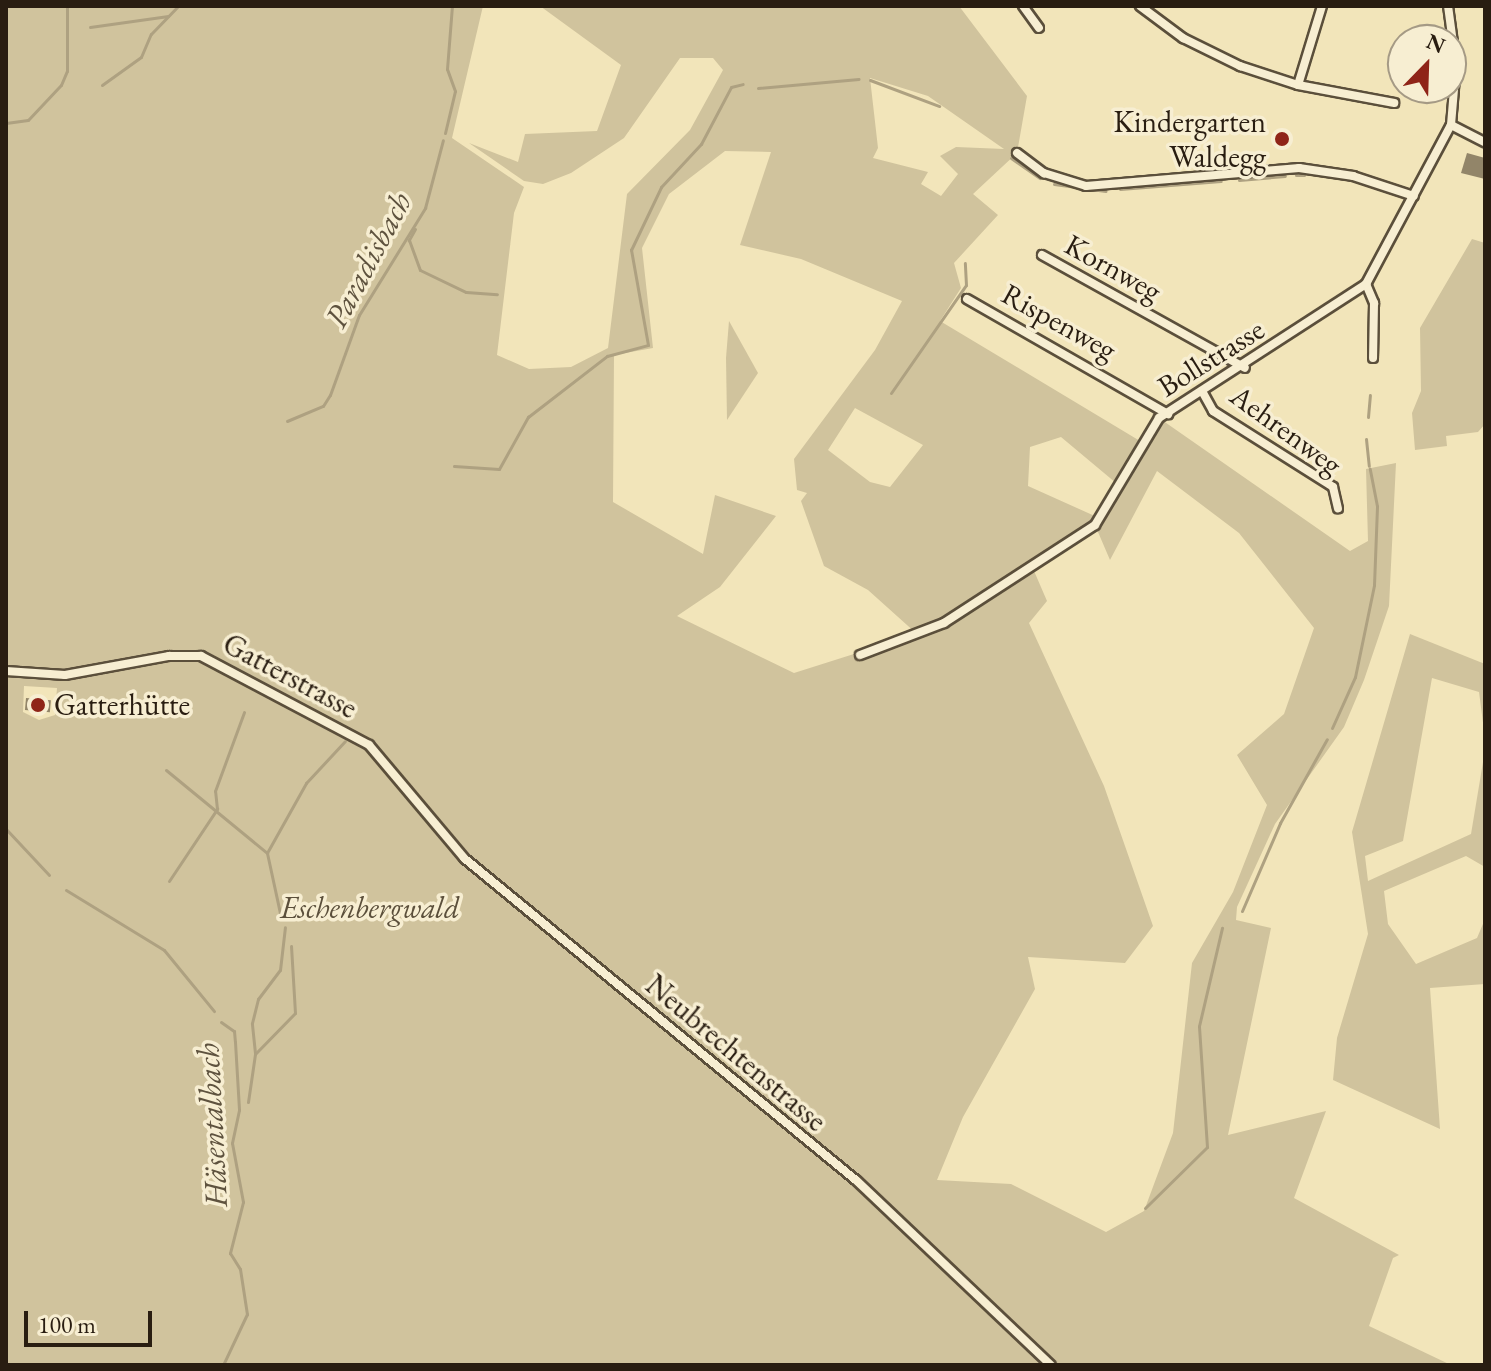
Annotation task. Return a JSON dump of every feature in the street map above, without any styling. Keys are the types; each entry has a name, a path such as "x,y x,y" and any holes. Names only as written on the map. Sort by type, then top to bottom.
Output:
{"street":[{"path":"1023,6 1039,28"},
{"path":"1140,6 1152,10 1208,51 1298,85 1387,102"},
{"path":"1298,85 1322,6"},
{"name":"Bollstrasse","path":"860,655 939,626 1095,525 1140,441 1168,414 1245,368 1366,284 1451,125 1456,55 1448,6"},
{"path":"1451,125 1485,142"},
{"path":"1017,153 1044,173 1086,186 1299,168 1353,176 1414,196"},
{"name":"Kornweg","path":"1042,255 1245,368"},
{"path":"1366,284 1374,303 1373,358"},
{"name":"Rispenweg","path":"967,299 1168,414"},
{"name":"Aehrenweg","path":"1202,391 1213,411 1333,487 1338,508"},
{"name":"Gatterstrasse","path":"6,671 65,675 176,655 201,656 369,745 393,775"},
{"name":"Neubrechtenstrasse","path":"393,775 464,858 857,1181 1051,1365"}],"green space":[{"name":"Eschenbergwald","path":"6,6 483,6 452,138 524,187 514,213 497,355 529,369 571,367 608,348 627,194 690,130 723,70 713,58 680,58 624,138 571,173 543,184 524,181 469,143 518,162 525,134 597,131 621,65 540,6 959,6 1027,96 1017,153 973,194 998,215 954,263 961,288 940,321 1140,441 1159,418 1350,551 1368,541 1366,469 1396,463 1389,606 1364,680 1344,727 1275,824 1237,907 1236,920 1271,928 1228,1135 1326,1111 1294,1198 1399,1255 1393,1258 1369,1326 1451,1365 6,1365","holes":["870,78 928,96 1004,149 956,147 940,156 958,174 941,196 921,184 928,172 873,158 878,148","725,151 771,152 740,245 801,259 902,301 875,350 794,459 797,490 807,493 801,501 824,566 868,590 917,634 794,673 677,616 720,587 776,516 715,495 703,554 613,502 614,355 653,348 642,248 669,194","855,408 923,445 890,487 870,482 828,450","1061,437 1116,483 1138,446 1095,525 1110,560 1157,471 1239,533 1314,628 1284,714 1237,755 1267,805 1233,892 1192,963 1173,1133 1144,1211 1106,1232 1011,1184 937,1180 963,1117 1035,989 1028,957 1125,963 1153,926 1104,786 1029,623 1047,601 1031,564 1097,517 1028,486 1030,447","24,686 57,688 55,715 39,720 23,712"]},
{"path":"1472,239 1485,243 1485,424 1478,432 1446,436 1447,446 1415,450 1412,413 1421,391 1420,328"},
{"path":"729,321 758,373 727,420 726,358"},
{"path":"1410,634 1485,664 1485,738 1479,692 1432,678 1403,841 1365,856 1368,881 1471,834 1485,750 1485,867 1466,856 1384,891 1388,924 1416,964 1477,938 1485,919 1485,984 1430,988 1440,1129 1333,1080 1337,1038 1368,934 1352,832"}],"building":[{"path":"1467,153 1485,158 1485,179 1461,173"},
{"name":"Gatterhütte","path":"26,698 51,700 50,712 25,710"}],"waterway":[{"path":"6,123 28,120 61,85 67,71 67,6"},
{"path":"102,85 141,57 151,34 178,6"},
{"name":"Paradisbach","path":"445,133 455,91 447,69 452,6"},
{"path":"90,27 168,16"},
{"path":"758,88 859,79"},
{"path":"870,80 939,106"},
{"path":"454,466 499,469 528,417 607,356 648,345 631,250 661,187 701,144 731,87 743,84"},
{"name":"Paradisbach","path":"287,421 323,406 330,395 359,315 425,208 443,140"},
{"path":"1011,158 1040,178"},
{"path":"1296,175 1304,175"},
{"path":"1239,180 1285,176"},
{"path":"1120,189 1221,181"},
{"path":"1054,184 1106,191"},
{"path":"415,229 409,240 420,270 466,292 497,294"},
{"path":"891,393 966,285 965,263"},
{"path":"1368,417 1370,395"},
{"path":"1366,439 1369,466"},
{"path":"1332,728 1355,677 1374,585 1377,506 1370,469"},
{"path":"169,881 217,809 215,791 244,712"},
{"path":"1242,911 1280,823 1327,739"},
{"path":"268,851 306,783 345,741"},
{"name":"Häsentalbach","path":"166,770 267,853 280,913"},
{"path":"6,829 49,875"},
{"name":"Häsentalbach","path":"66,890 164,950 214,1011"},
{"name":"Häsentalbach","path":"255,1053 252,1023 258,999 280,970 285,927"},
{"path":"1145,1208 1207,1147 1199,1026 1222,928"},
{"name":"Häsentalbach","path":"248,1102 255,1054 295,1013 291,946"},
{"name":"Häsentalbach","path":"221,1022 234,1031 235,1042 239,1110 232,1143 243,1202 230,1253 240,1269 247,1314 223,1365"}],"place":[{"name":"Kindergarten Waldegg","path":"1282,139"},
{"name":"Gatterhütte","path":"38,705"}]}
